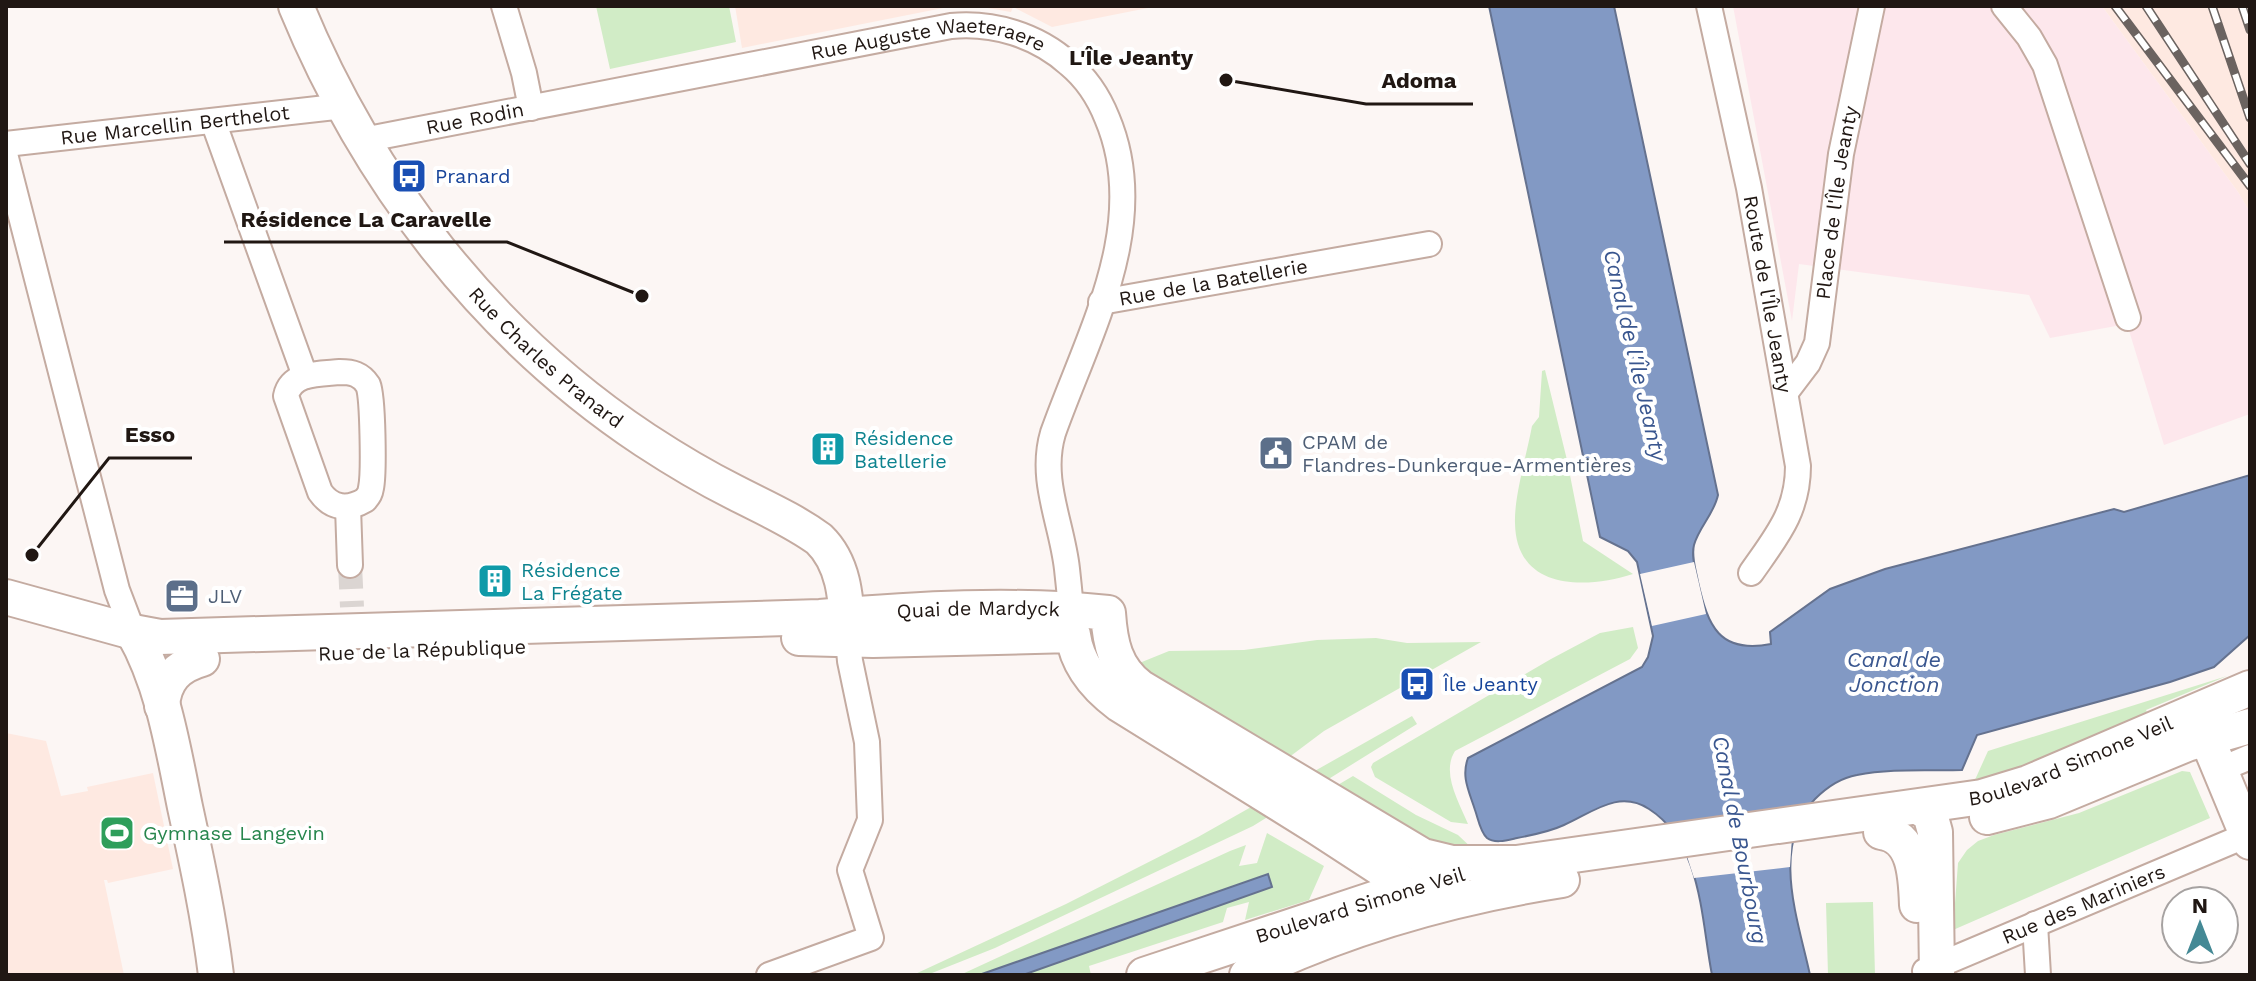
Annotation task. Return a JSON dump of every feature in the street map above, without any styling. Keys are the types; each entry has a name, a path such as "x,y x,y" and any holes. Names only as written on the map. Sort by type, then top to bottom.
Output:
{"street":[{"name":"Rue Charles Pranard","path":"296,6 363,140 412,216 442,255 498,317 565,380 610,416 653,446 805,529 824,544 841,577 847,626"},
{"name":"Rue Rodin","path":"363,140 531,108 504,6"},
{"name":"Route de l'Île Jeanty","path":"1709,6 1749,188 1797,451 1797,495 1789,516 1751,573"},
{"name":"Place de l'Île Jeanty","path":"1786,392 1813,353 1820,328 1841,154 1872,6"},
{"path":"2004,6 2029,37 2045,65 2128,318"},
{"name":"Rue Auguste Waeteraere","path":"531,108 951,26 997,28 1020,35 1055,52 1082,77 1105,112 1117,144 1122,173 1123,220 1117,252 1101,302"},
{"name":"Rue Marcellin Berthelot","path":"6,144 344,106"},
{"path":"213,121 305,376"},
{"path":"6,158 117,590 162,706 202,882 229,975"},
{"name":"Rue de la Batellerie","path":"1072,622 1067,567 1048,475 1048,453 1101,302 1429,244"},
{"path":"353,373 360,376 370,390 372,486 365,500 348,507 331,503 320,492 291,414 286,391 294,381 305,376 353,373"},
{"path":"348,507 350,565"},
{"name":"Rue de la République","path":"6,597 138,647 170,637 353,619 847,626"},
{"name":"Rue de la République","path":"6,603 55,626 202,659 713,640 847,626"},
{"name":"Quai de Mardyck","path":"847,626 1072,622 1108,613 1114,654 1130,679 1222,750"},
{"path":"1072,622 1080,660 1101,689 1119,704 1222,750 1329,817 1408,887 1431,900 1446,902"},
{"path":"769,975 871,938 850,870 870,820 867,742 850,661 847,626"},
{"path":"138,647 187,883 196,934 198,975"},
{"path":"162,706 165,687 172,675 202,659"},
{"name":"Boulevard Simone Veil","path":"1926,816 2028,783 2250,688"},
{"name":"Boulevard Simone Veil","path":"2225,755 2208,726 2250,707"},
{"name":"Boulevard Simone Veil","path":"2225,755 2250,726"},
{"name":"Boulevard Simone Veil","path":"1247,975 1352,933 1446,902 1629,859 1926,816 2000,814 2040,804 2171,750 2225,755"},
{"path":"2225,755 2248,838"},
{"path":"1926,816 1929,972"},
{"path":"1329,817 1433,859 1461,863 1518,863"},
{"path":"1882,822 1898,837 1910,857 1929,972"},
{"name":"Rue des Mariniers","path":"1929,972 2035,924 2248,838"},
{"name":"Boulevard Simone Veil","path":"1144,975 1462,872 1518,863 1629,859"},
{"path":"202,882 216,975"},
{"path":"1207,975 1316,920"},
{"path":"2035,924 2038,975"}],"shaded area":[{"path":"735,6 976,6 948,7 742,48"},
{"path":"976,6 1158,6 1052,27 1013,7 1011,12"},
{"path":"1733,6 2102,6 2250,212 2250,414 2164,445 2127,324 2050,338 2029,295 1799,264 1792,321"},
{"path":"2102,6 2250,6 2250,212 2238,192"},
{"path":"6,733 46,741 61,796 88,791 87,787 153,773 173,869 108,883 104,880 124,975 6,975"}],"green space":[{"path":"596,6 729,6 736,42 610,69"},
{"path":"1545,370 1583,541 1633,574 1595,582 1557,580 1540,573 1527,562 1518,545 1515,523 1517,500 1532,426 1539,417 1542,371"},
{"path":"1633,627 1638,648 1630,659 1455,751 1451,760 1451,778 1468,824 1451,822 1375,777 1371,767 1373,763 1551,659 1600,633"},
{"path":"1376,638 1407,643 1481,642 1324,731 1284,761 1191,709 1137,664 1169,651 1244,650 1317,640"},
{"path":"2227,676 2146,710 2150,719 2031,769 1974,782 1988,751"},
{"path":"1412,716 1417,724 1253,826 995,948 927,975 913,975 1066,904 1198,837"},
{"path":"2182,771 2190,772 2210,818 1953,930 1958,863 1978,841 2079,813"},
{"path":"1353,776 1416,815 1458,835 1475,851 1454,853 1331,789"},
{"path":"1267,833 1324,866 1309,900 1245,920 1249,902 1227,908 1223,922 1089,966 1091,975 1023,975 1272,887 1267,874 979,975 960,975 1230,851 1246,845 1239,866 1257,863"},
{"path":"1873,902 1875,975 1828,975 1826,903"}],"water":[{"path":"1489,6 1614,6 1718,495 1694,545 1694,564 1706,612 1719,633 1728,640 1739,645 1771,644 1770,632 1830,589 1885,569 2114,509 2124,512 2250,475 2250,635 2214,667 1977,735 1962,770 1857,775 1834,784 1815,799 1801,818 1790,861 1794,907 1810,975 1712,975 1696,884 1680,841 1666,824 1638,803 1627,801 1605,805 1553,830 1506,840 1487,838 1480,825 1467,784 1465,771 1468,758 1642,667 1653,636 1637,562 1628,551 1600,537"},
{"path":"1268,874 1272,887 1023,975 979,975"}],"pier":[{"path":"1694,562 1706,614 1652,626 1640,574"},
{"path":"1792,837 1790,867 1694,878 1684,847"}],"tunnel":[{"path":"350,565 352,607"}],"railway":[{"path":"2115,6 2250,186"},
{"path":"2146,6 2250,164"},
{"path":"2212,6 2250,118"},
{"path":"2242,6 2250,30"}],"place":[{"name":"Adoma","path":"1226,80"},
{"name":"Pranard","path":"409,176"},
{"name":"Résidence La Caravelle","path":"642,296"},
{"name":"Résidence Batellerie","path":"828,449"},
{"name":"CPAM de Flandres-Dunkerque-Armentières","path":"1276,453"},
{"name":"Esso","path":"32,555"},
{"name":"Résidence La Frégate","path":"495,581"},
{"name":"JLV","path":"182,596"},
{"name":"Île Jeanty","path":"1417,684"},
{"name":"Gymnase Langevin","path":"117,833"}],"district":[{"name":"L'Île Jeanty","path":"1131,57"}],"water label":[{"name":"Canal de l'Île Jeanty","path":"1635,355"},
{"name":"Canal de Jonction","path":"1894,672"},
{"name":"Canal de Bourbourg","path":"1740,840"}]}
